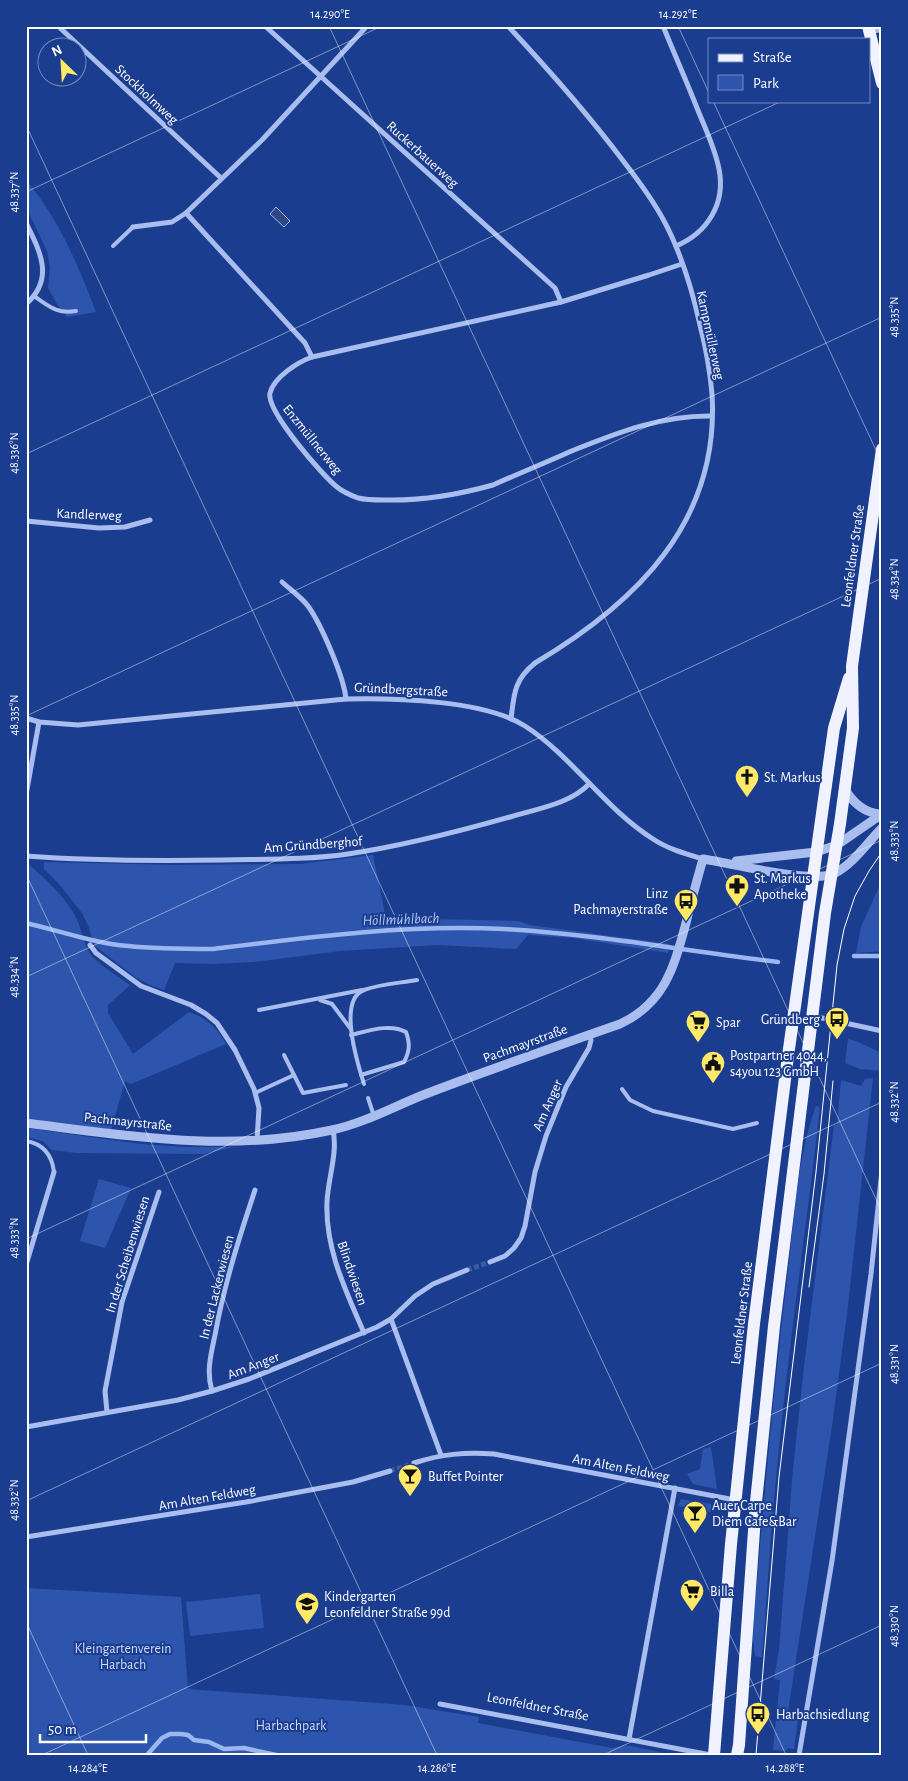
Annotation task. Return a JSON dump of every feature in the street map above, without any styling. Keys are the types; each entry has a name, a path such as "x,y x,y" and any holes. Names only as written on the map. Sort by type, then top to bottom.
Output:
{"main road":[{"path":"873,29 882,83"},
{"name":"Leonfeldner Straße","path":"713,1755 735,1500 754,1324 812,878 834,728 852,666 882,449"},
{"name":"Leonfeldner Straße","path":"736,1755 739,1745 755,1512 774,1326 812,1016 853,728 852,666"}],"street":[{"name":"Stockholmweg","path":"58,26 221,178"},
{"name":"Ruckerbauerweg","path":"265,26 555,288 561,302"},
{"path":"133,227 172,222 186,213 262,140 368,26"},
{"name":"Kampmüllerweg","path":"508,26 554,75 601,131 662,217 676,246 694,301 710,370 712,396 710,442 703,477 688,516 671,546 624,600 535,663 524,673 516,686 510,719"},
{"path":"663,26 707,132 720,171 720,188 716,208 709,222 686,242 676,246"},
{"path":"186,213 305,343 312,357"},
{"path":"26,223 41,253 43,263 41,282 34,296 26,304"},
{"name":"Enzmüllnerweg","path":"682,264 561,302 312,357 298,363 284,374 270,392 270,400 280,421 323,473 343,491 364,499 414,499 475,490 493,485 622,431 681,417 712,416"},
{"name":"Kandlerweg","path":"26,521 99,528 125,527 150,520"},
{"path":"282,582 307,606 315,617 342,679 346,699"},
{"name":"Gründbergstraße","path":"26,718 39,722 102,723 346,699 386,699 449,705 494,712 524,726 540,737 628,820 655,840 671,848 703,859 812,878"},
{"path":"26,795 39,722"},
{"name":"Am Gründberghof","path":"26,856 90,860 159,861 282,859 346,854 424,840 564,801 584,790 589,784"},
{"path":"845,789 856,804 869,812 881,814"},
{"path":"816,852 837,845 881,814"},
{"path":"812,878 832,875 851,861 882,828"},
{"name":"Gründbergstraße","path":"724,862 761,860 816,852"},
{"name":"Pachmayrstraße","path":"26,1123 150,1139 188,1141 257,1141 333,1130 374,1116 449,1085 620,1024 644,1010 666,983 677,956 703,859"},
{"path":"90,945 96,954 141,986 191,1005 220,1026 256,1093 259,1108 257,1141"},
{"path":"812,1016 882,1031"},
{"name":"Am Anger","path":"490,1262 506,1256 521,1238 535,1172 546,1136 566,1086 589,1048 592,1040 589,1034"},
{"name":"Blindwiesen","path":"333,1130 335,1146 328,1181 326,1204 330,1245 364,1333"},
{"path":"798,1755 834,1542 871,1274 882,1170"},
{"path":"26,1265 54,1172"},
{"name":"In der Lackerwiesen","path":"212,1392 208,1375 217,1322 234,1253 255,1190"},
{"name":"In der Scheibenwiesen","path":"107,1412 105,1391 122,1302 158,1192"},
{"name":"Am Anger","path":"26,1427 178,1400 212,1392 249,1379 364,1333 392,1319 415,1296 434,1284 467,1270"},
{"path":"392,1319 441,1455"},
{"name":"Am Alten Feldweg","path":"414,1463 441,1455 467,1452 494,1454 735,1500"},
{"name":"Am Alten Feldweg","path":"26,1537 246,1502 353,1482 390,1472"},
{"path":"630,1739 676,1488"},
{"name":"Leonfeldner Straße","path":"440,1704 713,1755"}],"lane":[{"path":"113,246 133,227"},
{"path":"34,296 58,312 76,311"},
{"path":"259,1010 417,980"},
{"path":"362,990 355,998 351,1010 350,1028 364,1084"},
{"path":"318,999 332,1004 350,1028"},
{"path":"351,1035 383,1028 399,1028 406,1032 409,1042 409,1053 404,1062 361,1075"},
{"path":"284,1055 303,1093 346,1085"},
{"path":"256,1093 294,1076"},
{"path":"622,1089 630,1100 653,1111 733,1129 757,1123"},
{"path":"368,1098 374,1116"},
{"path":"26,1141 42,1146 49,1154 54,1172"}],"green space":[{"path":"26,180 48,210 67,243 96,312 67,317 48,288 50,267 47,251 26,207"},
{"path":"373,855 386,918 518,921 530,925 670,944 668,953 574,938 528,935 516,949 437,945 340,951 254,962 175,963 164,990 135,977 94,945 82,913 59,884 44,869 44,862 172,865 300,864"},
{"path":"26,862 52,886 69,907 77,919 88,949 95,959 130,985 108,1005 108,1013 133,1054 189,1012 211,1024 226,1044 131,1084 125,1081 111,1130 26,1118"},
{"path":"882,880 882,951 856,953 861,927"},
{"path":"848,1039 879,1052 882,1055 881,1071 860,1069 845,1063"},
{"path":"873,1078 847,1314 832,1426 787,1718 798,1720 794,1749 788,1748 786,1751 773,1750 780,1680 774,1679 779,1650 793,1469 834,1125 837,1125 841,1080 861,1086 865,1079"},
{"path":"816,1106 820,1107 780,1432 762,1657 755,1656 753,1639 765,1486 798,1187 805,1146"},
{"path":"26,1128 141,1144 185,1147 233,1147 204,1154 76,1153 52,1150 43,1141 26,1137"},
{"path":"99,1179 131,1188 105,1248 80,1241"},
{"path":"711,1447 717,1489 693,1484 687,1474 700,1469 703,1449"},
{"path":"681,1499 711,1504 711,1512 678,1506"},
{"path":"26,1588 181,1597 188,1689 405,1705 479,1717 478,1723 612,1748 626,1745 674,1755 26,1755"},
{"path":"260,1594 264,1628 190,1636 186,1602"}],"shaded area":[{"path":"276,207 290,221 284,227 270,214"}],"waterway":[{"name":"Höllmühlbach","path":"26,923 90,940 149,948 181,949 213,949 322,936 395,930 431,928 504,929 607,939 778,962"},
{"name":"Höllmühlbach","path":"854,956 882,956"},
{"path":"147,1755 162,1738 170,1734 188,1735 194,1740 209,1742 224,1749 244,1748 276,1755"}],"tunnel":[{"path":"467,1270 490,1262"},
{"path":"390,1471 414,1463"}],"tram line":[{"path":"756,1755 779,1477 816,1172 837,965 844,929 855,896 882,852"},
{"path":"809,1287 824,1174 833,1081"}],"place":[{"name":"St. Markus","path":"747,798"},
{"name":"St. Markus Apotheke","path":"737,907"},
{"name":"Linz Pachmayerstraße","path":"686,922"},
{"name":"Gründberg","path":"837,1040"},
{"name":"Spar","path":"698,1043"},
{"name":"Postpartner 4044, s4you 123 GmbH","path":"713,1084"},
{"name":"Buffet Pointer","path":"410,1497"},
{"name":"Auer Carpe Diem Cafe&Bar","path":"695,1534"},
{"name":"Billa","path":"692,1612"},
{"name":"Kindergarten Leonfeldner Straße 99d","path":"307,1625"},
{"name":"Harbachsiedlung","path":"758,1735"}],"park label":[{"name":"Kleingartenverein Harbach","path":"123,1656"},
{"name":"Harbachpark","path":"291,1725"}]}
